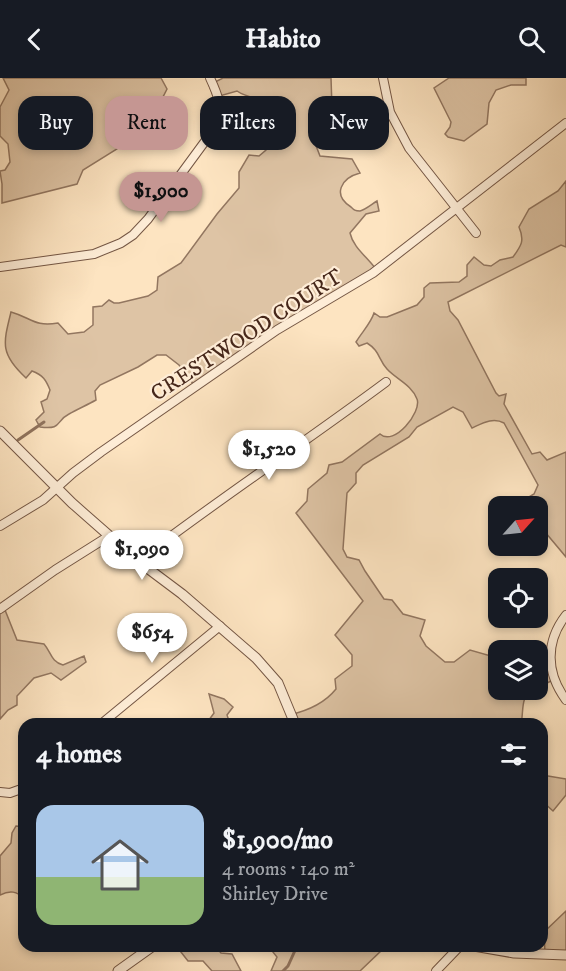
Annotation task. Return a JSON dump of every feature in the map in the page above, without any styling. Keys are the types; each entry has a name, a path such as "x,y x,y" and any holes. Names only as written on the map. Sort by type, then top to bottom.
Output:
{"street":[{"path":"0,267 94,254 121,243 133,235 148,219 212,134 220,118 219,99 210,78"},
{"path":"383,78 390,112 409,148 476,233"},
{"name":"CRESTWOOD COURT","path":"0,526 43,500 101,452 277,330 373,273 566,123"},
{"path":"138,561 207,508 321,431 386,382"},
{"path":"0,431 56,488 138,561 220,626 269,671 287,700 294,718"},
{"path":"0,609 55,570 110,536"},
{"path":"566,615 555,633 549,656 551,672 566,700"},
{"path":"108,718 220,626"},
{"path":"0,792 10,793 18,790"},
{"path":"118,971 145,952"},
{"path":"436,971 454,952"},
{"path":"508,952 566,955"}],"shaded area":[{"path":"3,78 161,78 167,89 164,96 105,96 105,150 115,150 83,170 77,184 2,203 0,171 5,170 10,162 8,144 0,136 0,107 9,90"},
{"path":"223,78 331,78 332,96 308,96 308,150 318,150 320,156 352,159 360,173 348,179 340,192 345,202 355,210 360,211 377,201 379,211 366,214 350,233 357,247 375,268 194,385 179,365 166,355 157,355 100,385 95,391 96,400 65,417 56,426 40,427 36,420 44,412 41,402 47,399 50,390 44,378 39,374 32,371 26,378 8,355 5,341 11,312 38,323 58,323 68,334 84,332 93,325 93,307 102,306 109,300 119,303 148,296 157,290 158,277 181,263 239,188 239,172 249,155 259,156 266,150 296,150 296,96 250,96 237,91 214,96 209,85"},
{"path":"449,78 526,78 526,85 511,85 496,90 489,103 487,124 464,141 445,134 451,122 434,88"},
{"path":"566,181 566,247 561,245 448,302 450,311 458,320 496,393 499,396 506,394 504,404 532,454 540,452 547,460 566,452 566,557 548,536 548,496 531,496 538,485 504,423 492,421 472,428 463,412 453,407 417,427 409,437 363,465 356,473 356,483 347,493 343,549 347,557 359,560 384,599 392,600 403,614 425,620 420,636 426,646 445,662 454,662 470,650 488,655 488,700 524,700 522,718 290,718 289,715 309,709 326,699 336,689 335,679 352,666 352,655 335,635 363,601 296,513 307,501 308,489 327,473 329,465 342,462 380,434 386,437 399,432 411,419 417,405 415,394 387,369 374,349 367,343 359,346 356,342 374,313 380,317 387,317 417,305 424,297 424,288 430,283 459,282 467,276 467,265 474,257 484,265 491,266 500,260 513,257 521,243 522,236 519,227 529,209 558,191"},
{"path":"0,610 5,610 17,640 44,644 59,664 63,665 84,656 86,662 61,680 51,673 34,678 17,696 17,705 8,710 0,719"},
{"path":"548,662 553,680 548,682"},
{"path":"209,694 224,699 233,707 227,715 228,718 210,718 214,713"},
{"path":"548,776 566,779 566,795 553,811 548,806"},
{"path":"18,826 18,894 7,892 0,895 0,856 11,843 12,833"},
{"path":"566,911 566,956 545,954 548,952 548,928"},
{"path":"181,952 232,954 241,971 212,971 203,961 188,961"},
{"path":"273,952 380,952 360,971 271,971 277,957"}],"waterway":[{"path":"18,440 44,422"},
{"path":"283,971 294,952"}]}
